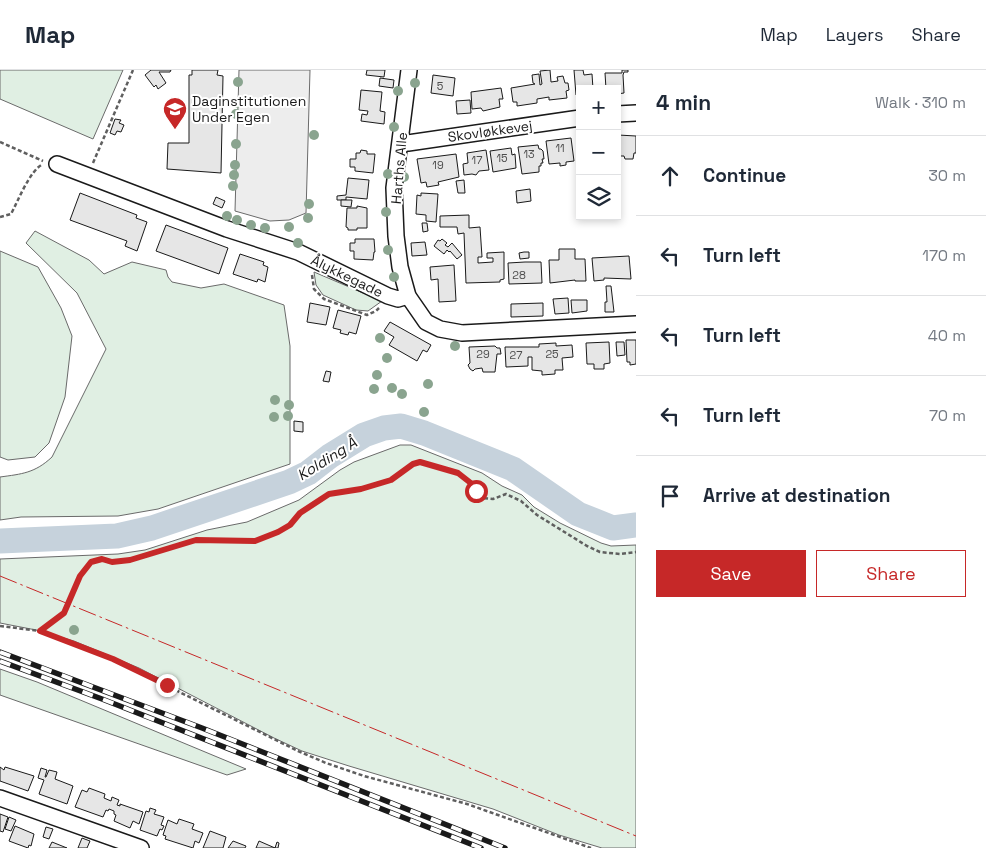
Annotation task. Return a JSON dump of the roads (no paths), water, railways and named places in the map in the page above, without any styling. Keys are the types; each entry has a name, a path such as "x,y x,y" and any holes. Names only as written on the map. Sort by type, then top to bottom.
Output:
{"street":[{"name":"Harths Alle","path":"408,296 400,268 396,236 394,188 409,70"},
{"path":"621,114 636,113"},
{"name":"Skovløkkevej","path":"401,142 408,143 576,119"},
{"name":"Ålykkegade","path":"57,164 227,229 275,244 316,260 388,296 398,299 408,296"},
{"path":"408,296 426,322 440,329 462,333 636,324"},
{"path":"0,798 141,848"}],"waterway":[{"name":"Kolding Å","path":"0,541 117,536 152,528 289,482 308,473 330,456 364,435 384,428 401,426 424,433 513,469 578,514 613,528 636,525"}],"railway":[{"path":"0,652 202,728 505,848"},
{"path":"0,661 102,699 481,848"}],"place":[{"name":"Daginstitutionen Under Egen","path":"175,130"}]}
